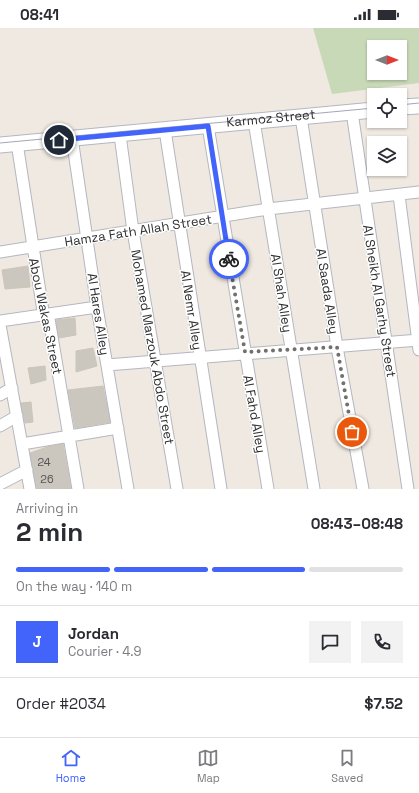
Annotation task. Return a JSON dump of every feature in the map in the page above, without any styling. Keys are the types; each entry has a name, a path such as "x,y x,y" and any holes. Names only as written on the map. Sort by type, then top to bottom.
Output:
{"main road":[{"path":"407,107 419,106"},
{"name":"Karmoz Street","path":"5,143 120,134 367,111"}],"street":[{"name":"Al Sheikh Al Garhy Street","path":"352,112 408,489"},
{"name":"Al Saada Alley","path":"300,116 337,347 363,489"},
{"name":"Al Shah Alley","path":"254,121 314,489"},
{"name":"Al Fahd Alley","path":"208,126 268,489"},
{"name":"Al Nemr Alley","path":"164,130 221,489"},
{"name":"Mohamed Marzouk Abdo Street","path":"120,134 133,231 177,489"},
{"name":"Al Hares Alley","path":"72,138 97,307 128,489"},
{"name":"Abou Wakas Street","path":"5,143 32,246 43,311 50,319 78,489"},
{"name":"Hamza Fath Allah Street","path":"0,252 268,209 315,205 419,192"},
{"path":"107,365 245,352 291,351 386,343 419,344 399,195"},
{"path":"0,321 97,307"},
{"path":"0,325 3,360 12,388 30,489"},
{"path":"0,395 12,388"},
{"path":"0,426 17,416"},
{"path":"22,444 118,428"},
{"path":"0,484 27,470"}],"green space":[{"path":"313,28 419,28 419,83 367,88 367,90 332,94"}],"building":[{"path":"28,266 30,287 5,289 2,270"},
{"path":"75,318 76,335 59,338 56,320"},
{"path":"93,348 97,366 76,372 76,351"},
{"path":"45,366 46,380 31,384 28,368"},
{"path":"103,386 110,422 75,428 68,390"},
{"path":"31,402 33,422 25,423 21,403"},
{"path":"63,444 71,489 37,489 30,453 47,447"}],"tram line":[{"path":"407,104 419,103"},
{"path":"0,143 367,109"}],"way so far":[{"path":"229,259 245,352 291,351 337,347 352,432"}],"route":[{"path":"59,140 208,126 229,259"}]}
